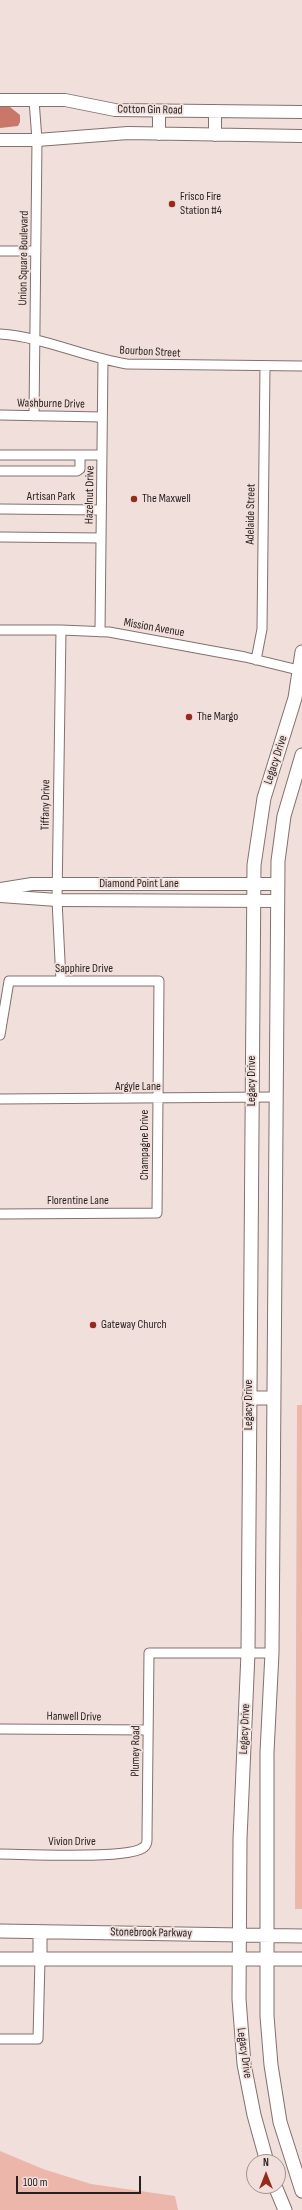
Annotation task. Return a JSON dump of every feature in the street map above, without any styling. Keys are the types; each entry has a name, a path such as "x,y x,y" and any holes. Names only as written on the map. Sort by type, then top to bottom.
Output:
{"main road":[{"name":"Legacy Drive","path":"265,2154 254,2115 242,2045 239,1959 240,1840 247,1719 248,1653 253,901 256,843 264,798 284,736 301,671 302,652"},
{"name":"Legacy Drive","path":"302,755 284,816 278,861 272,1398 272,1653 267,1752 267,2016 274,2087 281,2128 302,2191"},
{"path":"249,1398 272,1398"},
{"name":"Stonebrook Parkway","path":"0,1932 302,1936"},
{"path":"40,1932 40,1959"},
{"name":"Stonebrook Parkway","path":"0,1959 302,1959"},
{"path":"278,2194 285,2210"}],"street":[{"name":"Cotton Gin Road","path":"0,100 65,100 102,109 302,112"},
{"name":"Union Square Boulevard","path":"34,100 37,140 34,416"},
{"path":"159,111 159,134"},
{"path":"215,111 215,135"},
{"name":"Cotton Gin Road","path":"0,140 37,140 121,133 302,136"},
{"path":"0,251 36,251"},
{"name":"Bourbon Street","path":"0,334 35,339 103,359 139,365 302,366"},
{"name":"Hazelnut Drive","path":"100,632 103,359"},
{"name":"Adelaide Street","path":"256,660 262,629 264,366"},
{"name":"Washburne Drive","path":"0,415 102,417"},
{"path":"0,455 102,455"},
{"path":"0,471 77,471 80,469 80,455"},
{"name":"Artisan Park","path":"0,509 101,510"},
{"path":"0,537 101,538"},
{"name":"Mission Avenue","path":"0,630 61,630 100,632 256,660 301,671"},
{"name":"Tiffany Drive","path":"61,630 57,884 61,981"},
{"name":"Diamond Point Lane","path":"0,889 32,884 278,884"},
{"name":"Diamond Point Lane","path":"0,896 57,900 277,901"},
{"name":"Sapphire Drive","path":"0,1035 9,981 158,981"},
{"name":"Champagne Drive","path":"156,1213 158,981"},
{"name":"Argyle Lane","path":"0,1099 275,1097"},
{"name":"Florentine Lane","path":"0,1214 156,1213"},
{"name":"Plumey Road","path":"144,1848 147,1844 149,1653 248,1653"},
{"path":"248,1653 272,1653"},
{"name":"Hanwell Drive","path":"0,1728 148,1730"},
{"name":"Vivion Drive","path":"0,1854 99,1855 132,1852 144,1848"},
{"path":"0,2039 38,2039 40,1959"}],"shaded area":[{"path":"0,106 10,107 20,115 20,122 18,126 0,128"},
{"path":"297,1405 302,1405 302,1909 295,1909"},
{"path":"0,2151 43,2169 91,2184 175,2196 178,2210 0,2210"}],"place":[{"name":"Frisco Fire Station #4","path":"172,204"},
{"name":"The Maxwell","path":"134,499"},
{"name":"The Margo","path":"189,717"},
{"name":"Gateway Church","path":"93,1325"}]}
